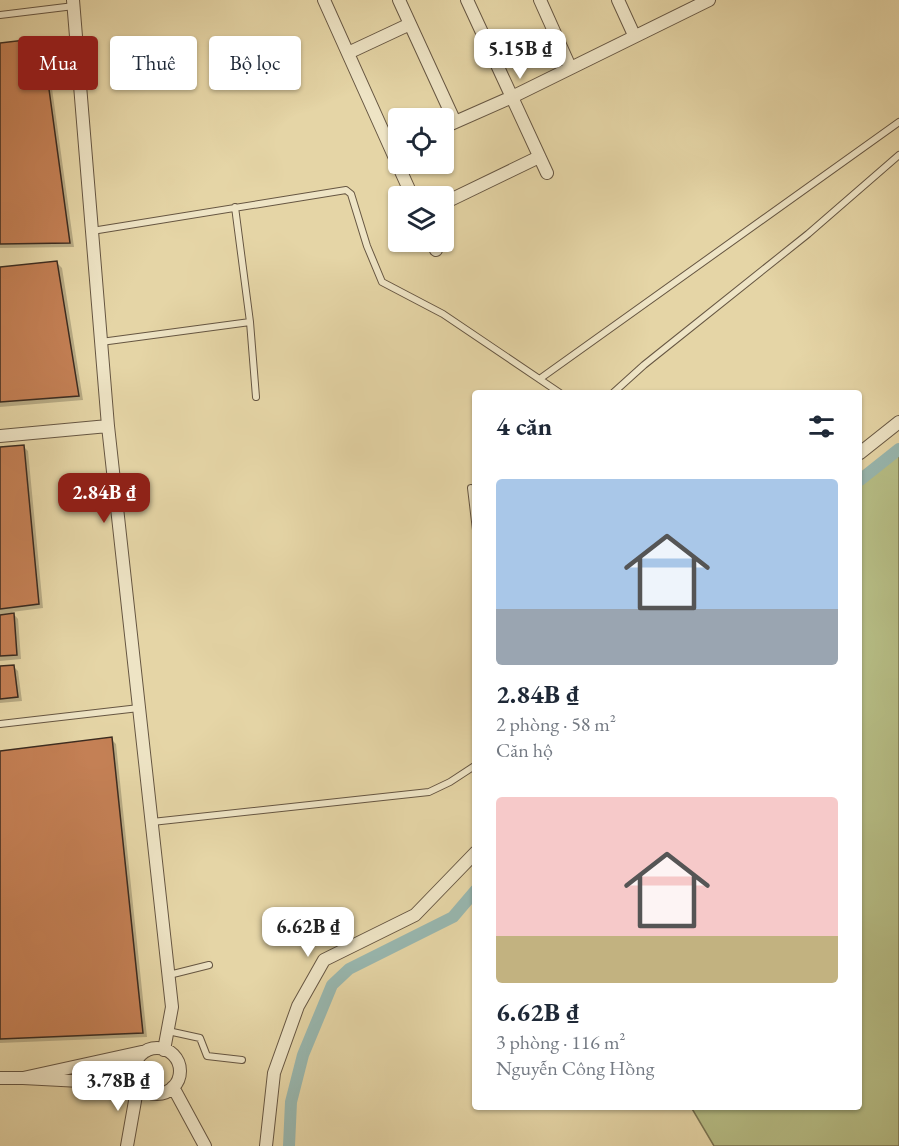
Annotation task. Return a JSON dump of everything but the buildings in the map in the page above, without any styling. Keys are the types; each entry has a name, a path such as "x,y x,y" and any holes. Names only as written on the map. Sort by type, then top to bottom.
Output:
{"street":[{"path":"324,0 388,135"},
{"path":"399,0 443,108"},
{"path":"467,0 547,173"},
{"path":"540,0 570,67"},
{"path":"618,0 634,35"},
{"path":"454,123 512,97 694,3 709,0"},
{"path":"73,3 108,426 172,1006 164,1050"},
{"path":"348,53 410,24"},
{"path":"454,198 539,157"},
{"path":"862,451 899,422"},
{"path":"0,436 108,426"},
{"path":"266,1146 274,1073 298,1006 324,960 415,915 472,856"},
{"path":"0,1078 138,1084 155,1094 173,1088 177,1081 179,1066 176,1059 164,1050 146,1051 23,1078"},
{"path":"127,1146 138,1084 135,1077 136,1062 146,1051"},
{"path":"173,1088 205,1146"}],"lane":[{"path":"0,15 73,3"},
{"path":"541,378 899,122"},
{"path":"616,390 644,365 808,234 899,155"},
{"path":"92,231 346,189 351,194 367,246 382,282 443,314 556,390"},
{"path":"235,207 250,322 256,397"},
{"path":"101,342 250,322"},
{"path":"471,489 472,497"},
{"path":"0,724 140,708"},
{"path":"152,822 429,792 472,768"},
{"path":"168,975 209,965"},
{"path":"168,1031 200,1038 207,1056 242,1060"}],"green space":[{"path":"899,453 899,1146 714,1146 693,1110 862,1110 862,482"}],"waterway":[{"path":"862,478 899,449"},
{"path":"289,1146 291,1102 303,1055 332,985 349,969 453,917 472,895"}]}
